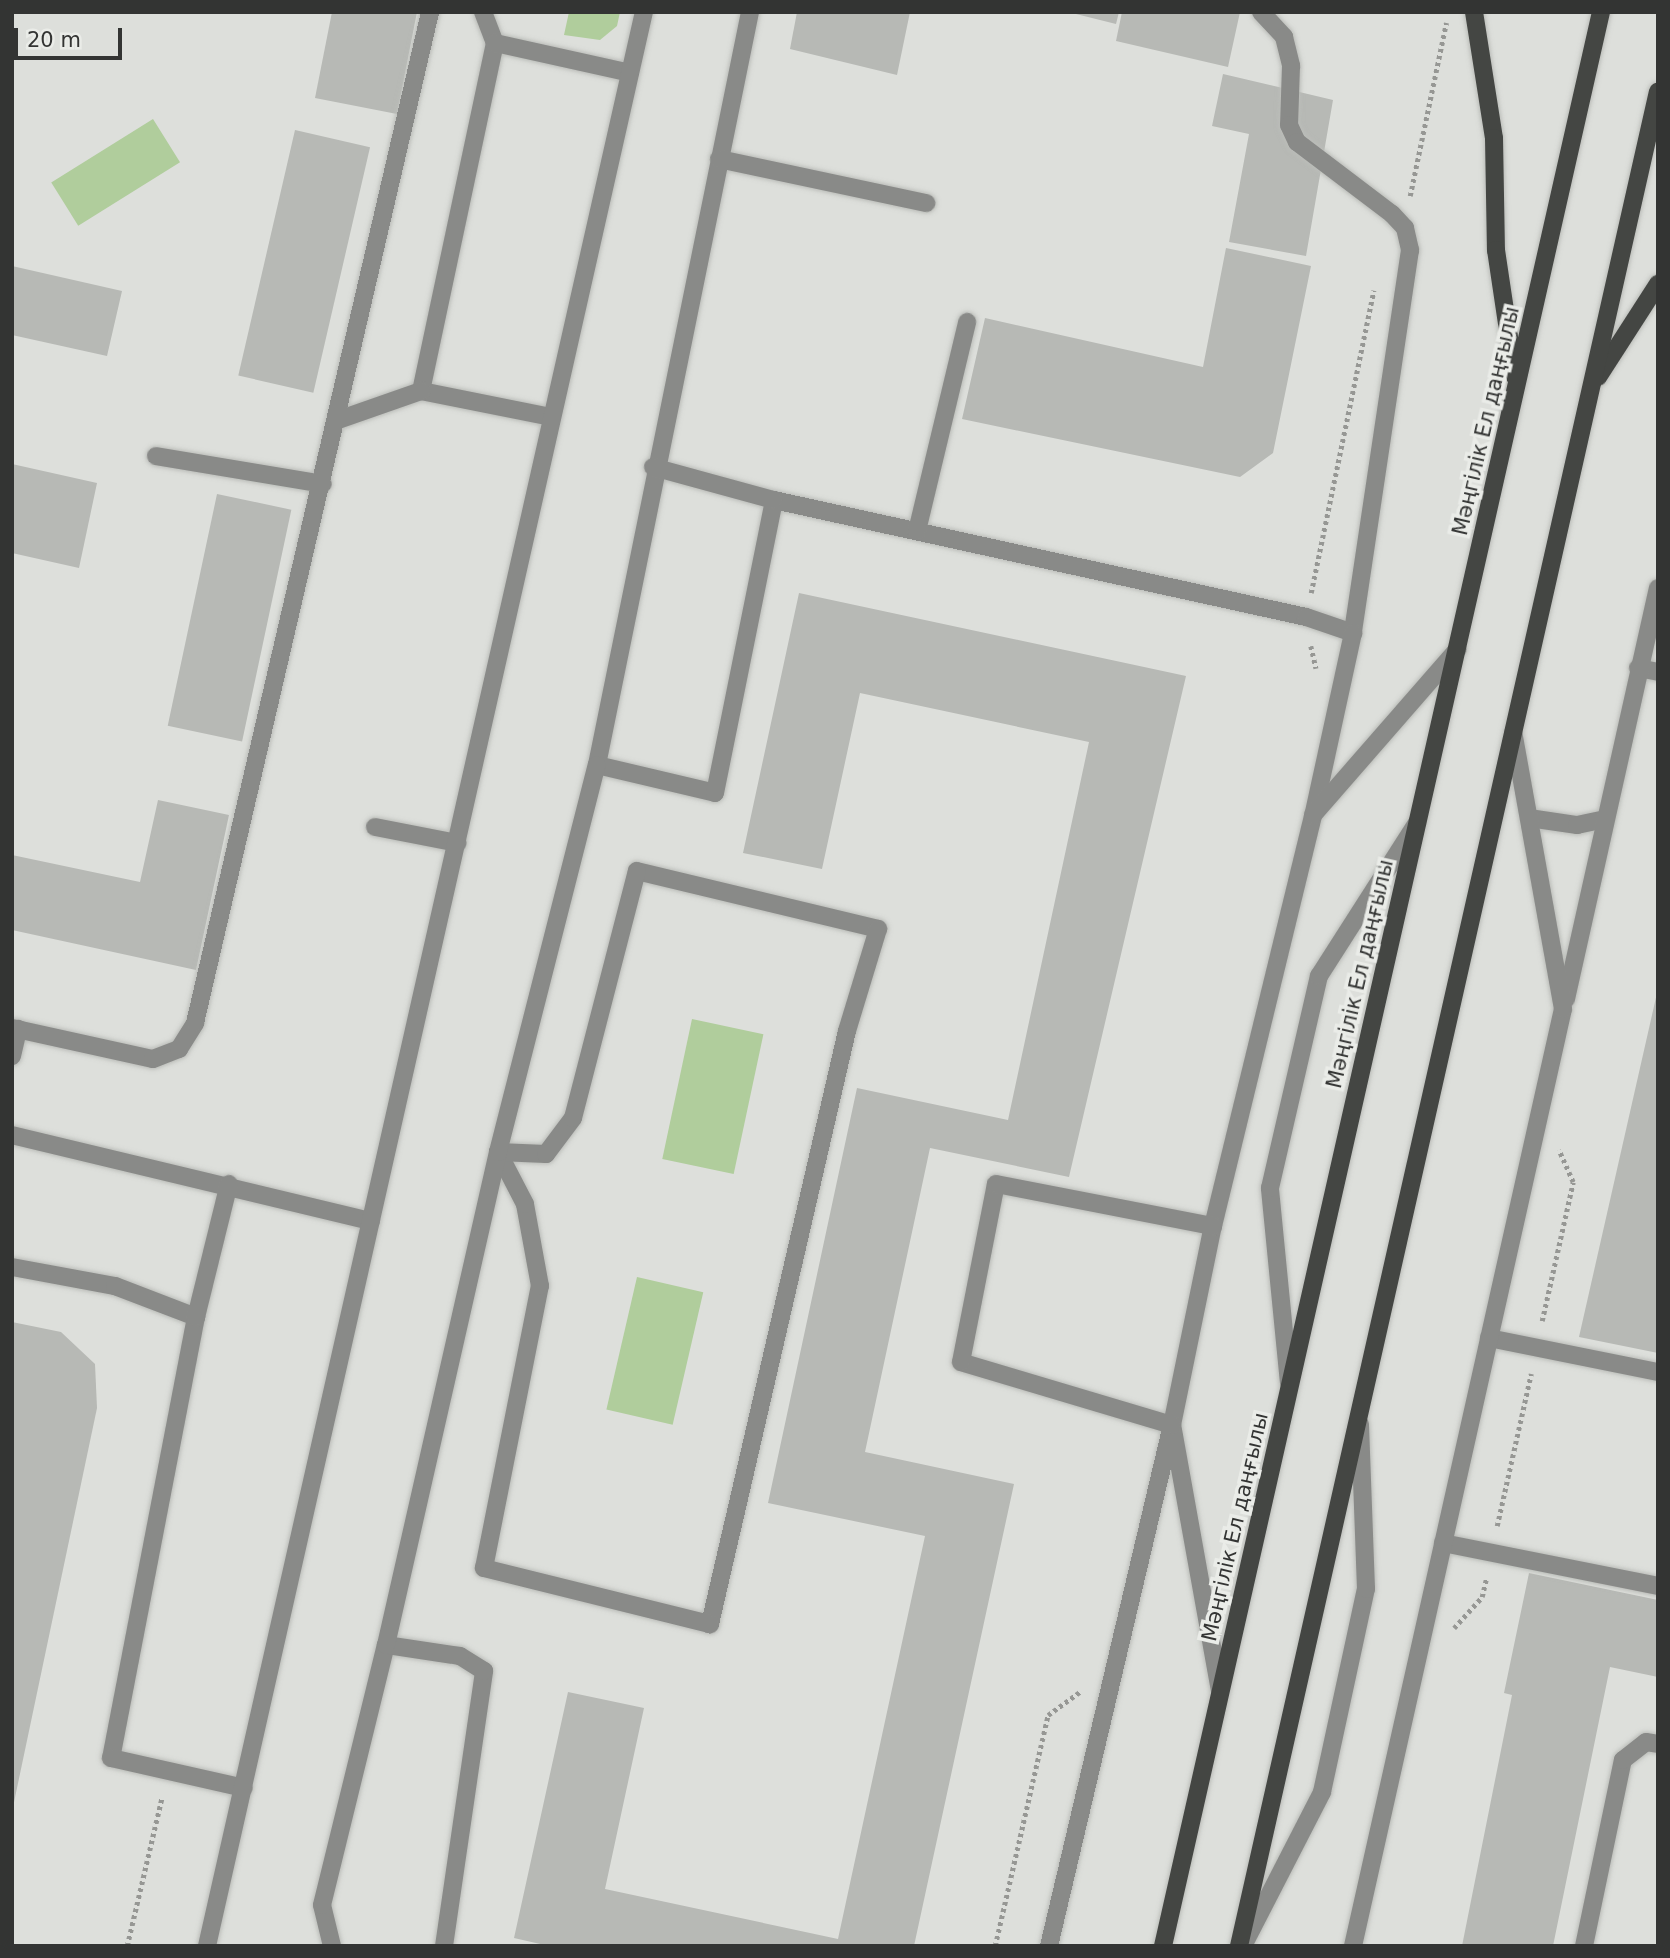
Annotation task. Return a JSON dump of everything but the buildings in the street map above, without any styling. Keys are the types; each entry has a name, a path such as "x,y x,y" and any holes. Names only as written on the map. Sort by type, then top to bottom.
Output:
{"main road":[{"path":"1474,12 1494,138 1496,250 1517,388"},
{"name":"Мәңгілік Ел даңғылы","path":"1163,1946 1601,12"},
{"path":"1241,1946 1658,92"},
{"path":"1591,388 1658,284"}],"street":[{"path":"12,1056 15,1028 153,1059 179,1049 195,1023 338,420 430,12"},
{"path":"421,391 495,43 483,12"},
{"path":"207,1946 644,12"},
{"path":"332,1946 323,1905 386,1645 498,1152 597,765 653,467 750,12"},
{"path":"1049,1946 1172,1425 1213,1226 1313,815 1353,634 1410,250 1398,221 1297,142 1289,125 1291,66 1284,37 1261,12"},
{"path":"495,43 630,73"},
{"path":"719,159 926,203"},
{"path":"916,531 967,322"},
{"path":"338,420 421,391 551,417"},
{"path":"156,456 323,484"},
{"path":"653,467 774,500 1306,617 1353,634"},
{"path":"597,765 715,793 774,500"},
{"path":"1353,1946 1658,588"},
{"path":"1313,815 1458,649"},
{"path":"1638,668 1658,672"},
{"path":"1513,732 1563,1009"},
{"path":"1529,817 1577,825 1605,819"},
{"path":"1289,1390 1270,1188 1319,976 1419,820"},
{"path":"374,827 457,843"},
{"path":"637,871 878,929 847,1031 710,1625 484,1568 540,1286 525,1204 498,1152 546,1154 573,1118 637,871"},
{"path":"12,1135 229,1184 371,1221"},
{"path":"229,1184 196,1317 111,1759 244,1788"},
{"path":"1172,1425 961,1362 996,1184 1213,1226"},
{"path":"12,1267 115,1286 196,1317"},
{"path":"1489,1338 1658,1372"},
{"path":"1241,1946 1322,1792 1366,1589 1360,1411"},
{"path":"1172,1425 1221,1692"},
{"path":"1443,1543 1658,1586"},
{"path":"386,1645 460,1657 484,1671 444,1946"},
{"path":"1584,1946 1623,1760 1646,1742 1658,1744"}],"path":[{"path":"1398,221 1406,212 1448,12"},
{"path":"1318,679 1306,617 1376,276"},
{"path":"995,1946 1048,1715 1088,1687"},
{"path":"127,1946 168,1771"}],"green space":[{"path":"569,12 620,12 617,26 600,40 564,35"},
{"path":"153,119 180,162 78,226 51,183"},
{"path":"692,1019 763,1034 734,1174 662,1159"},
{"path":"637,1277 703,1292 673,1425 606,1410"}]}
